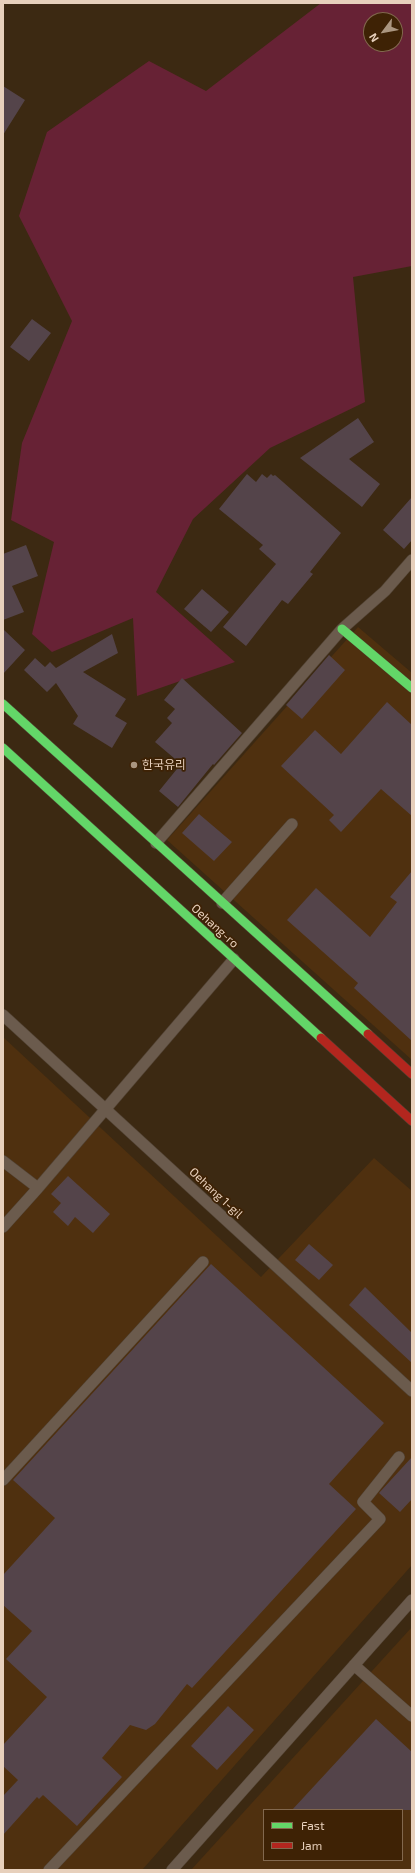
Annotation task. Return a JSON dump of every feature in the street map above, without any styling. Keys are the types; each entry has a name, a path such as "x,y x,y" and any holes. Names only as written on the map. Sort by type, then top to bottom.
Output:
{"main road":[{"path":"342,629 412,688"},
{"name":"Oehang-ro","path":"3,704 412,1074"},
{"name":"Oehang-ro","path":"3,748 412,1121"}],"lane":[{"path":"156,844 342,629 385,591 412,560"},
{"path":"222,903 292,824"},
{"path":"3,1227 234,959"},
{"name":"Oehang 1-gil","path":"3,1015 412,1391"},
{"path":"3,1161 38,1188"},
{"path":"3,1480 203,1262"},
{"path":"49,1870 380,1519 363,1502 399,1457"},
{"path":"172,1870 412,1600"},
{"path":"354,1665 412,1716"}],"shaded area":[{"path":"321,3 412,3 412,266 353,277 365,402 270,448 193,519 156,592 235,662 137,696 133,618 52,652 32,634 54,542 11,520 22,443 72,321 19,216 47,132 149,61 206,91"},
{"path":"358,627 412,673 412,1060 167,840"},
{"path":"3,1037 261,1277 374,1158 412,1191 412,1565 142,1870 3,1870"},
{"path":"412,1627 412,1870 191,1870"}],"building":[{"path":"3,86 25,100 3,135"},
{"path":"32,319 51,333 29,361 10,347"},
{"path":"358,418 374,442 349,459 380,484 362,507 300,458"},
{"path":"247,474 256,482 262,474 267,478 271,474 273,476 275,475 341,533 310,572 313,574 288,604 282,600 246,646 223,627 276,564 259,549 263,545 219,509"},
{"path":"412,497 412,540 404,549 383,530"},
{"path":"26,545 38,576 12,586 24,612 3,620 3,554"},
{"path":"202,589 229,612 211,632 184,609"},
{"path":"3,629 25,650 3,674"},
{"path":"112,634 118,653 83,672 126,699 115,716 127,723 112,748 73,724 78,716 56,683 47,692 24,670 35,658 45,667 50,662 56,668"},
{"path":"329,655 345,670 302,719 286,705"},
{"path":"182,678 242,733 214,765 213,764 178,807 159,791 181,764 155,742 172,723 167,718 175,709 164,700"},
{"path":"387,702 412,725 412,816 381,789 341,832 329,820 334,815 281,766 315,730 341,754"},
{"path":"199,814 232,842 214,861 182,833"},
{"path":"412,871 412,1041 354,988 358,983 287,920 316,888 370,937 397,902 390,897"},
{"path":"68,1176 110,1214 93,1233 75,1217 68,1226 53,1212 61,1203 51,1194"},
{"path":"309,1244 333,1265 319,1280 295,1260"},
{"path":"211,1264 384,1423 329,1484 356,1509 192,1688 187,1684 155,1724 146,1730 130,1725 102,1758 122,1777 77,1826 43,1795 39,1799 37,1797 3,1835 3,1796 18,1780 3,1766 3,1745 47,1697 6,1659 32,1631 3,1605 3,1575 55,1518 13,1480"},
{"path":"365,1287 412,1333 412,1363 349,1305"},
{"path":"412,1457 412,1499 400,1512 379,1493"},
{"path":"228,1706 254,1730 217,1770 191,1746"},
{"path":"376,1719 412,1752 412,1810 293,1809"}],"traffic: fast":[{"path":"342,629 412,688"},
{"path":"3,704 368,1034"},
{"path":"3,748 321,1038"}],"traffic: jam":[{"path":"368,1034 412,1074"},
{"path":"321,1038 412,1121"}],"place":[{"name":"한국유리","path":"134,765"}]}
